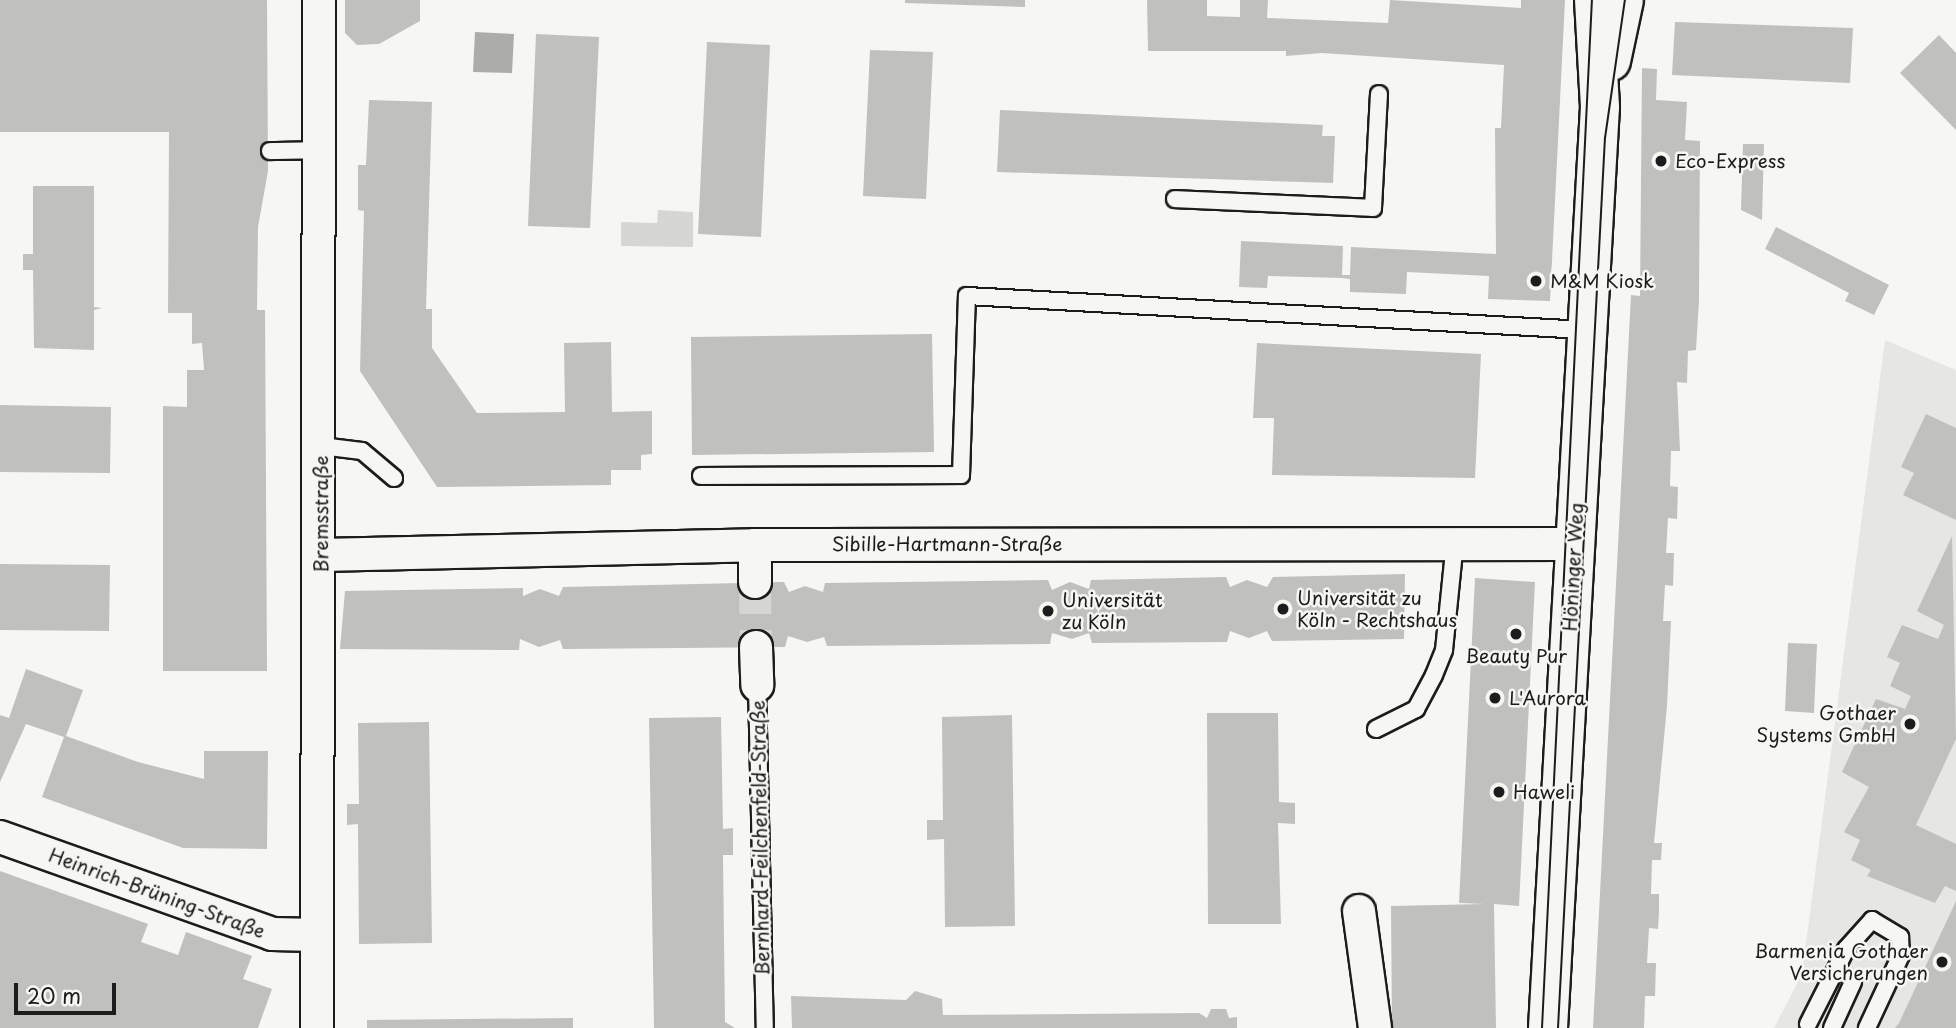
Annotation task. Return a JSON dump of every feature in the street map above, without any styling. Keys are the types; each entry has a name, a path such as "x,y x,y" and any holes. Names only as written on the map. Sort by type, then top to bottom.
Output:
{"street":[{"name":"Bremsstraße","path":"317,1028 321,555 319,0"},
{"name":"Höninger Weg","path":"1548,1028 1584,331 1600,107 1594,0"},
{"name":"Höninger Weg","path":"1600,107 1624,0"},
{"name":"Sibille-Hartmann-Straße","path":"321,555 755,545 1455,542 1574,544"},
{"path":"755,545 755,582"},
{"name":"Bernhard-Feilchenfeld-Straße","path":"756,647 757,685"},
{"name":"Heinrich-Brüning-Straße","path":"0,837 272,934 317,936"},
{"path":"1359,911 1375,1028"}],"lane":[{"path":"1175,199 1373,208 1379,94"},
{"path":"270,150 320,150"},
{"path":"701,477 961,475 967,296 1584,331"},
{"path":"321,446 362,451 394,478"},
{"path":"1376,729 1416,709 1434,675 1444,650 1455,542"},
{"name":"Bernhard-Feilchenfeld-Straße","path":"757,685 765,1028"},
{"path":"1808,1024 1846,949 1872,920 1900,937 1901,956 1867,1028"},
{"path":"1832,1028 1853,982"}],"shaded area":[{"path":"475,32 514,34 512,73 473,72"},
{"path":"658,210 693,212 693,247 621,246 621,222 657,223"},
{"path":"1885,340 1956,370 1956,1028 1774,1028 1802,974"}],"building":[{"path":"0,0 267,0 268,171 258,227 257,310 265,310 267,671 163,671 163,406 187,407 187,370 204,370 202,343 192,344 192,313 168,313 169,132 0,132"},
{"path":"345,0 420,0 420,21 379,44 357,45 345,33"},
{"path":"905,0 1025,0 1025,7 905,3"},
{"path":"1147,0 1207,0 1207,16 1240,17 1240,0 1268,0 1267,18 1388,23 1390,0 1521,8 1521,0 1565,0 1550,301 1488,299 1489,276 1407,272 1406,294 1350,292 1350,279 1341,278 1268,276 1267,288 1239,287 1241,241 1343,246 1342,275 1350,275 1351,247 1496,254 1495,128 1501,128 1504,65 1322,53 1286,56 1286,51 1148,51"},
{"path":"1675,22 1853,28 1850,83 1672,75"},
{"path":"536,34 599,37 590,228 528,226"},
{"path":"1939,35 1956,53 1956,130 1900,73"},
{"path":"707,42 770,45 761,237 698,234"},
{"path":"870,50 933,52 926,199 863,196"},
{"path":"1642,68 1657,69 1656,100 1687,102 1685,140 1700,141 1699,300 1696,350 1688,351 1687,383 1677,382 1680,451 1671,451 1670,486 1678,487 1677,519 1668,518 1666,553 1674,553 1673,586 1665,585 1663,621 1671,621 1667,706 1654,843 1662,843 1661,860 1652,860 1651,894 1659,894 1659,912 1658,929 1649,928 1647,963 1656,963 1655,996 1645,996 1644,1028 1593,1028 1631,295 1640,296"},
{"path":"369,100 432,102 426,309 432,309 432,348 477,413 565,412 564,343 611,342 612,412 652,411 652,454 641,455 641,470 611,470 611,485 437,487 360,371 364,211 358,210 358,165 366,165"},
{"path":"1000,110 1323,125 1322,136 1335,136 1333,183 997,172"},
{"path":"1743,144 1764,144 1762,220 1741,210"},
{"path":"33,186 94,186 94,307 102,308 94,310 94,350 34,348 33,270 23,270 23,254 33,254"},
{"path":"1776,227 1889,285 1874,315 1845,301 1849,293 1765,249"},
{"path":"932,334 934,452 692,455 691,337"},
{"path":"1257,343 1481,354 1475,478 1272,475 1274,418 1253,418"},
{"path":"0,405 111,407 110,473 0,472"},
{"path":"1926,414 1956,428 1956,520 1903,495 1914,473 1901,467"},
{"name":"Gothaer Systems GmbH","path":"1952,536 1956,739 1916,825 1956,844 1956,891 1945,886 1935,903 1867,876 1871,870 1851,860 1860,840 1844,832 1869,787 1842,772 1876,699 1905,709 1911,696 1890,686 1900,663 1887,657 1902,625 1938,639 1944,625 1917,611"},
{"path":"0,564 110,565 109,631 0,630"},
{"path":"1405,574 1404,639 1272,641 1267,631 1249,638 1230,631 1227,642 1092,643 1089,633 1072,639 1052,633 1050,644 827,646 824,637 807,642 788,636 785,647 563,649 560,640 539,647 520,639 519,650 340,649 345,591 523,588 523,596 540,589 559,596 563,587 784,582 789,592 805,586 823,592 825,583 1048,580 1052,590 1070,582 1089,589 1091,580 1226,577 1230,587 1247,580 1267,587 1273,577"},
{"path":"1475,578 1535,582 1519,906 1494,904 1496,1028 1392,1028 1391,906 1485,904 1459,903"},
{"path":"1788,643 1817,644 1814,713 1785,711"},
{"path":"26,669 83,690 66,736 138,762 204,779 204,751 268,751 267,849 183,848 42,797 64,737 26,724 0,782 0,715 9,718"},
{"path":"1207,713 1278,713 1279,802 1295,803 1295,824 1278,823 1281,924 1208,924"},
{"path":"1012,715 1015,926 945,927 944,839 927,840 927,820 943,820 942,717"},
{"path":"721,717 723,829 733,828 733,855 723,855 725,1022 735,1028 654,1028 649,718"},
{"path":"429,722 432,943 359,944 358,824 347,825 347,804 359,804 358,723"},
{"path":"0,871 148,924 141,942 178,955 186,932 252,956 243,979 272,989 258,1028 0,1028"},
{"name":"Barmenia Gothaer Versicherungen","path":"1956,901 1956,1028 1895,1028 1899,1023"},
{"path":"915,991 942,999 943,1015 1199,1013 1207,1018 1211,1009 1226,1009 1229,1018 1237,1017 1237,1028 792,1028 791,996 906,1000"},
{"path":"573,1018 573,1028 367,1028 367,1020"}],"tunnel":[{"path":"755,582 756,647"}],"tram line":[{"path":"1542,1028 1592,0"},
{"path":"1558,1028 1605,138 1625,0"}],"place":[{"name":"Eco-Express","path":"1661,161"},
{"name":"M&M Kiosk","path":"1536,281"},
{"name":"Universität zu Köln - Rechtshaus","path":"1283,609"},
{"name":"Universität zu Köln","path":"1048,611"},
{"name":"Beauty Pur","path":"1516,634"},
{"name":"L'Aurora","path":"1495,698"},
{"name":"Gothaer Systems GmbH","path":"1910,724"},
{"name":"Haweli","path":"1499,792"},
{"name":"Barmenia Gothaer Versicherungen","path":"1942,962"}]}
